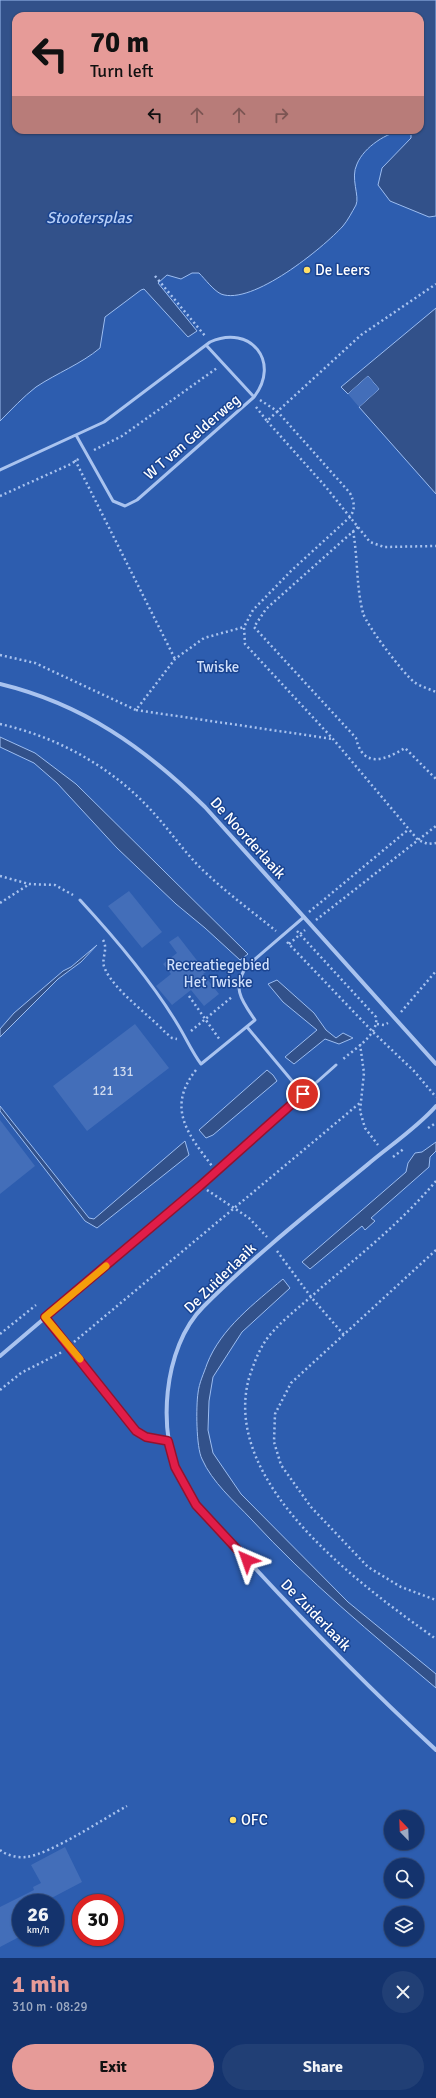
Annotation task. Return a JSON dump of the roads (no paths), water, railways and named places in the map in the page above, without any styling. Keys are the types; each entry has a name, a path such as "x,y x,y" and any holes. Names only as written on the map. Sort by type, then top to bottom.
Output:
{"street":[{"name":"De Noorderlaaik","path":"0,684 34,693 62,704 98,722 148,755 205,807 436,1064"},
{"name":"De Zuiderlaaik","path":"436,1106 272,1244 201,1309 189,1325 172,1365 168,1393 168,1441 175,1467 196,1505 308,1625 392,1710 436,1750"},
{"path":"0,1356 200,1186"}],"lane":[{"path":"0,470 104,422 210,342 219,338 240,337 255,346 263,361 266,372 264,382 254,397"},
{"name":"W T van Gelderweg","path":"76,435 113,501 125,506 137,500 254,397 206,345"},
{"path":"80,900 134,965 178,1024 201,1064 255,1020 239,991 238,981 247,966 304,917"},
{"path":"247,1026 303,1094"},
{"path":"200,1186 336,1065"},
{"path":"45,1317 70,1346 136,1431 146,1437 168,1441"}],"water":[{"name":"Stootersplas","path":"0,0 436,0 436,216 429,217 390,201 378,185 382,168 411,138 411,134 424,134 424,12 12,12 12,134 391,134 377,141 360,158 354,175 357,201 347,221 320,248 304,260 268,284 250,292 234,295 221,294 199,273 192,273 181,279 167,275 158,283 197,331 188,337 144,289 141,290 105,317 100,348 85,359 36,387 0,421"},
{"path":"436,308 436,494 359,407 379,389 368,376 348,394 341,387"},
{"path":"0,737 35,753 76,784 248,954 240,960 176,904 117,848 57,783 34,763 0,747"},
{"path":"97,945 81,962 58,979 0,1037 0,1029 14,1013 63,971 71,967"},
{"path":"277,980 314,1013 326,1030 336,1038 343,1033 353,1038 339,1044 325,1039 294,1064 285,1057 317,1030 283,1002 268,984"},
{"path":"267,1070 277,1081 213,1135 206,1138 199,1130"},
{"path":"0,1106 89,1218 94,1219 185,1141 189,1155 97,1228 85,1221 0,1111"},
{"path":"436,1142 436,1151 430,1157 429,1167 371,1218 375,1221 365,1230 362,1226 310,1269 302,1262 406,1172 408,1163 415,1153 422,1152"},
{"path":"283,1279 290,1288 242,1332 213,1377 209,1401 208,1430 213,1453 241,1494 348,1602 436,1674 436,1688 388,1648 295,1564 224,1491 211,1476 202,1459 198,1436 197,1399 199,1386 207,1364 213,1351 230,1328 250,1307"}],"place":[{"name":"De Leers","path":"307,270"},
{"name":"OFC","path":"233,1820"}],"park label":[{"name":"Twiske","path":"218,667"},
{"name":"Recreatiegebied Het Twiske","path":"218,974"}]}
